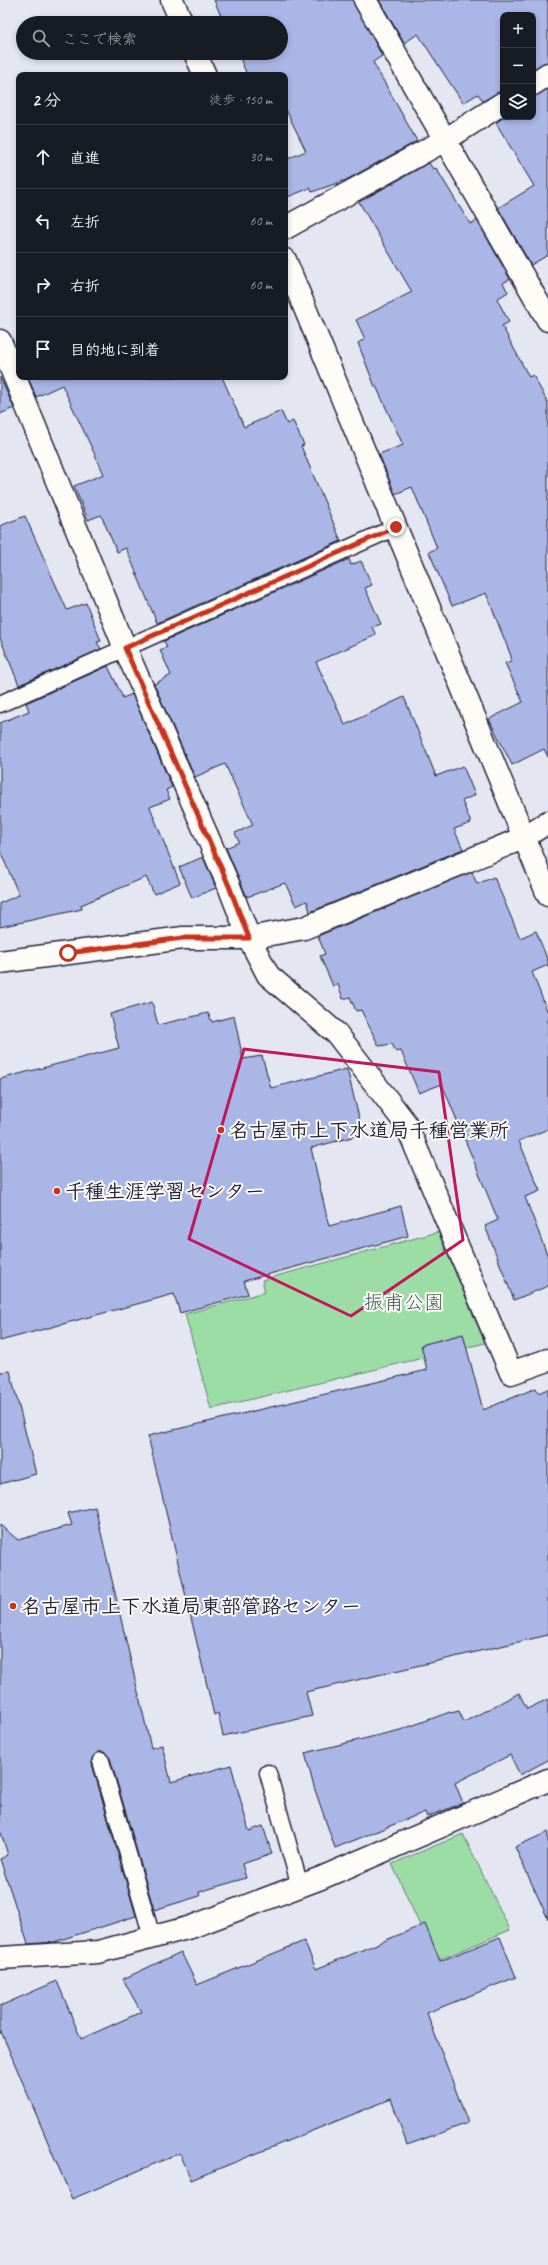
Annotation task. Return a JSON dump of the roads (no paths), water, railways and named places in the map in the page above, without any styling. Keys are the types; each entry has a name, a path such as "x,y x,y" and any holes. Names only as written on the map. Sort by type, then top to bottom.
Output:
{"street":[{"path":"172,0 179,16"},
{"path":"366,0 548,320"},
{"path":"198,60 204,72"},
{"path":"536,82 548,74"},
{"path":"288,226 445,140 500,105"},
{"path":"288,267 523,838 548,895"},
{"path":"7,355 16,377"},
{"path":"17,380 125,648 229,886 249,938 268,975 336,1034 406,1124 511,1373 548,1360"},
{"path":"1,960 183,938 249,938 304,928 523,838 548,822"},
{"path":"0,1958 98,1952 191,1927 300,1886 548,1780"}],"lane":[{"path":"0,704 396,527"},
{"path":"101,1761 152,1937"},
{"path":"268,1773 300,1886"}],"place":[{"name":"名古屋市上下水道局千種営業所","path":"221,1130"},
{"name":"千種生涯学習センター","path":"57,1191"},
{"name":"名古屋市上下水道局東部管路センター","path":"13,1606"}],"park label":[{"name":"振甫公園","path":"404,1302"}]}
